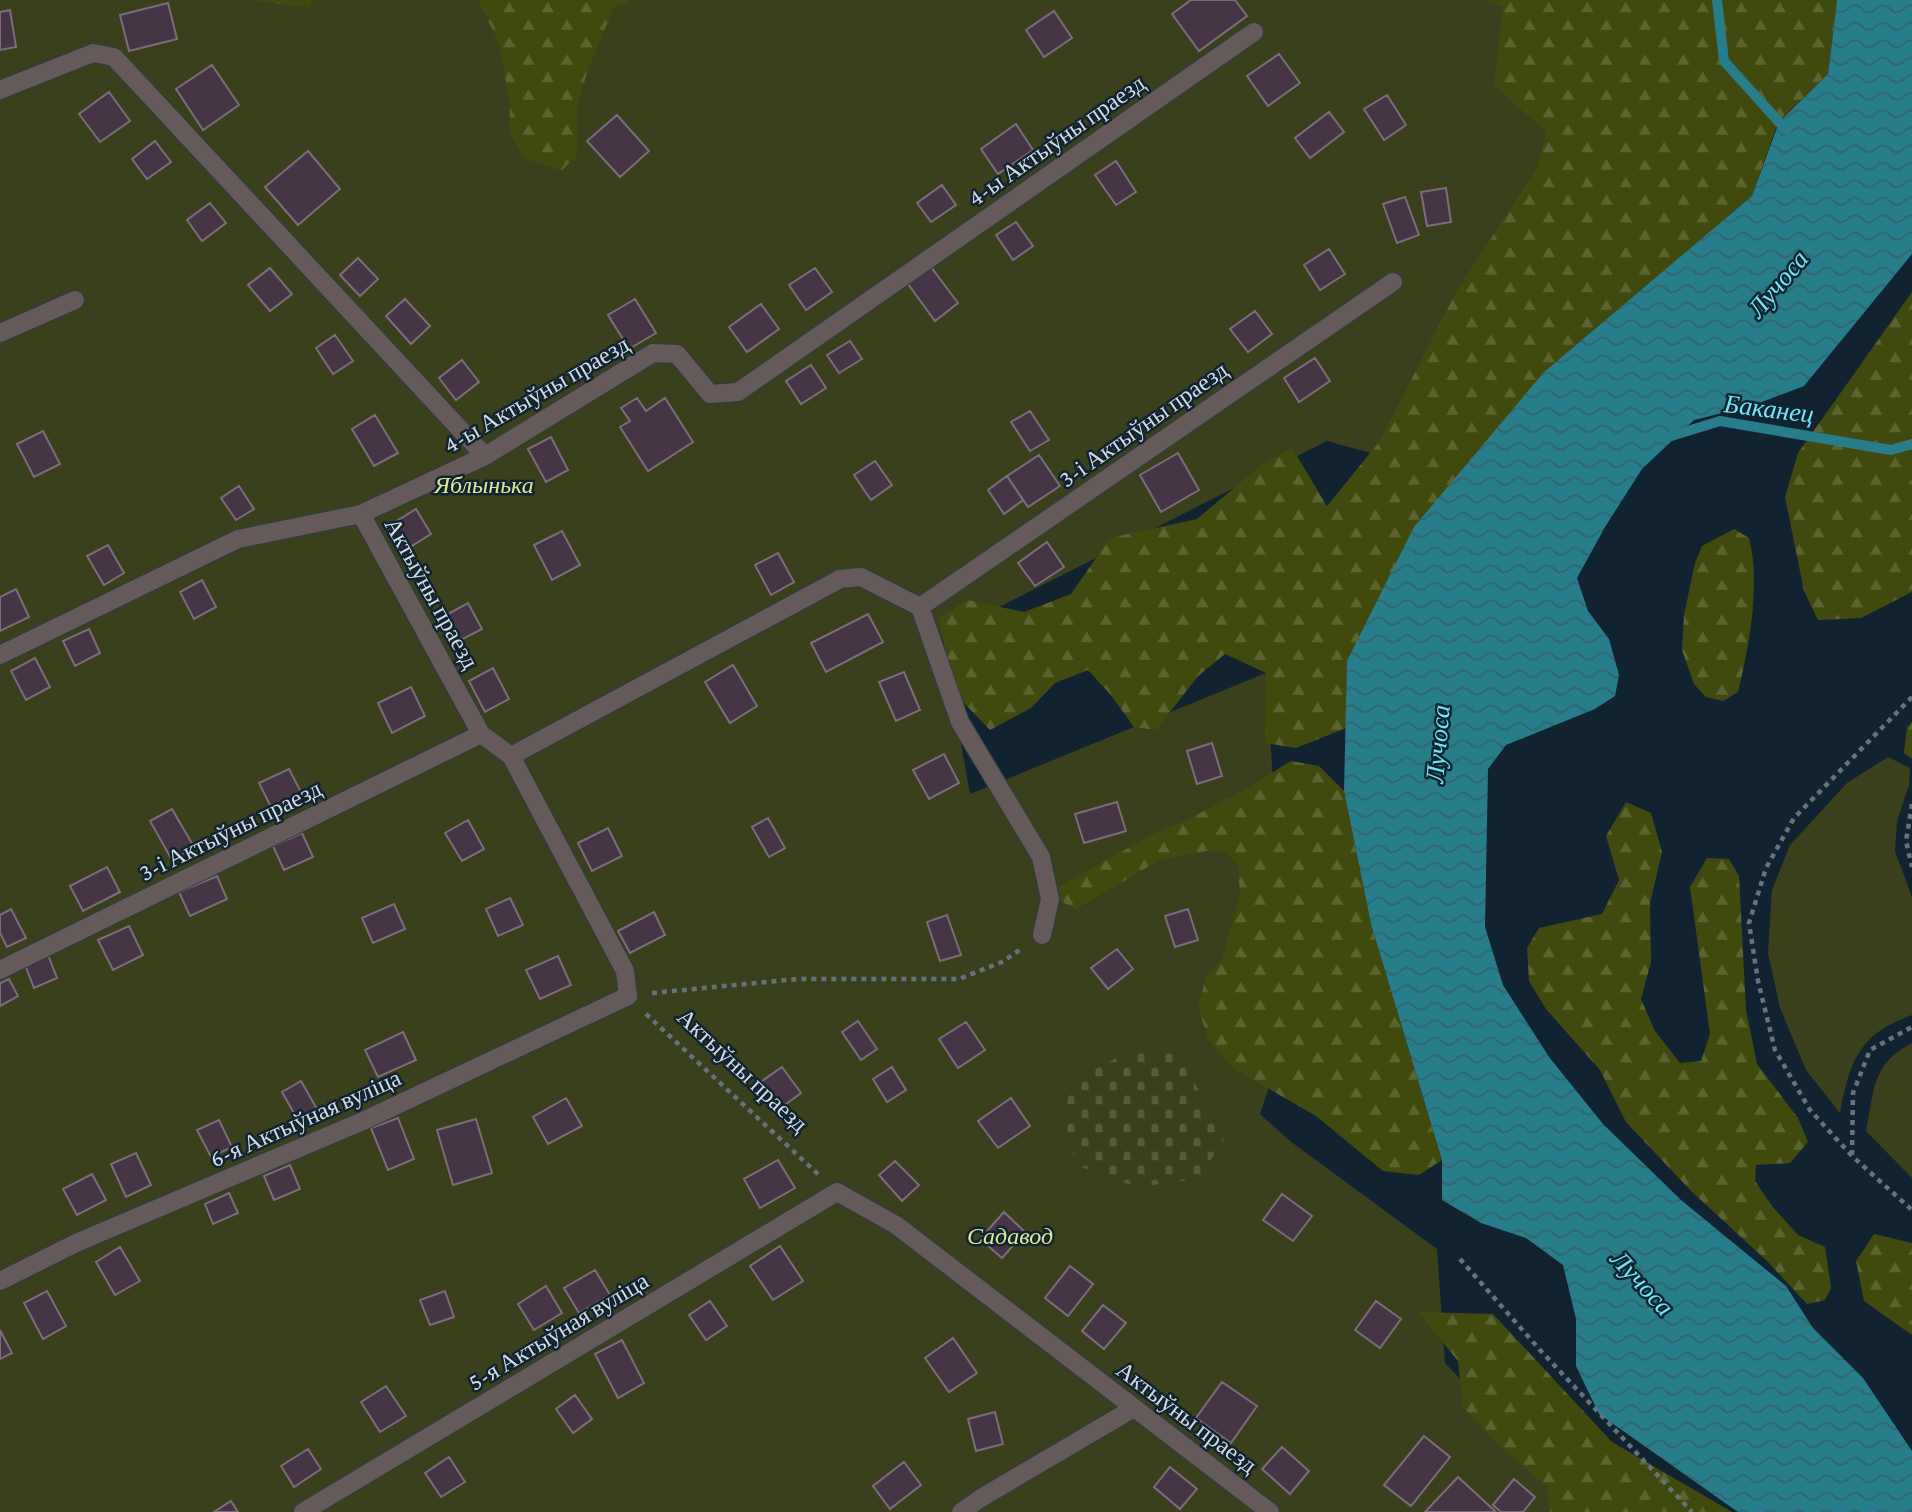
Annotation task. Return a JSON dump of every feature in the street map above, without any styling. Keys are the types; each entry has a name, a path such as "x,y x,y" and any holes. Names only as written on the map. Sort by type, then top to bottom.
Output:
{"lane":[{"name":"4-ы Актыўны праезд","path":"0,655 238,539 361,514 485,456 653,353 677,354 710,394 738,391 1254,32"},
{"path":"0,90 93,53 114,57 485,456"},
{"name":"3-і Актыўны праезд","path":"920,607 1393,282"},
{"path":"0,333 75,300"},
{"name":"Актыўны праезд","path":"361,514 481,734 511,756 625,971 628,996"},
{"path":"511,756 839,579 861,577 920,607 960,722 1041,857 1050,899 1042,935"},
{"name":"3-і Актыўны праезд","path":"0,970 481,734"},
{"name":"6-я Актыўная вуліца","path":"0,1282 76,1243 362,1121 628,996"},
{"name":"Актыўны праезд","path":"837,1192 896,1225 1270,1512"},
{"name":"5-я Актыўная вуліца","path":"303,1512 837,1192"},
{"path":"961,1512 981,1497 1134,1408"}],"path":[{"path":"1912,698 1794,818 1766,867 1749,923 1758,981 1774,1050 1810,1110 1852,1156 1912,1210"},
{"path":"1912,804 1906,841 1912,867"},
{"path":"628,996 797,979 959,979 1002,962 1042,935"},
{"name":"Актыўны праезд","path":"628,996 837,1192"},
{"path":"1852,1156 1853,1093 1870,1050 1912,1027"},
{"path":"1460,1259 1540,1350 1692,1512"}],"green space":[{"name":"Яблынька","path":"0,0 1557,0 1557,214 1403,462 1327,441 942,636 970,794 1266,673 1289,1027 1260,1114 1290,1141 1437,1249 1445,1363 1587,1512 0,1512"},
{"path":"252,0 314,0 309,8"},
{"path":"478,0 631,0 614,7 588,70 577,105 577,156 561,171 524,158 509,131 510,105 499,43"},
{"path":"1485,0 1837,0 1828,74 1778,122 1752,196 1544,372 1347,661 1346,728 1296,748 1265,743 1266,673 1225,654 1198,676 1156,730 1134,727 1088,670 1055,683 1031,708 990,730 953,692 939,618 967,600 1024,612 1071,594 1110,538 1197,519 1263,464 1292,448 1327,506 1380,441 1455,294 1538,166 1546,132 1494,85 1503,7"},
{"path":"1912,292 1912,592 1861,618 1818,620 1804,591 1785,497 1798,453"},
{"path":"1734,529 1749,538 1754,595 1738,692 1723,701 1706,697 1694,684 1682,650 1684,615 1695,563 1702,546"},
{"path":"1912,722 1912,759 1904,753 1907,727"},
{"path":"1888,757 1910,768 1909,785 1897,821 1895,851 1912,897 1912,1015 1880,1031 1860,1052 1848,1078 1840,1113 1806,1070 1780,1008 1768,953 1772,890 1790,845 1847,783"},
{"path":"1291,761 1319,766 1344,791 1371,924 1442,1160 1419,1175 1383,1171 1316,1116 1233,1068 1208,1038 1198,1007 1206,977 1222,959 1240,896 1238,865 1225,852 1207,851 1158,861 1076,909 1061,901 1059,887 1151,835 1189,819 1244,790"},
{"path":"1626,802 1651,813 1662,852 1650,903 1651,962 1641,999 1655,1031 1680,1063 1701,1061 1710,1034 1690,887 1707,858 1729,859 1739,876 1746,1010 1757,1064 1798,1118 1808,1142 1790,1163 1756,1165 1755,1181 1772,1206 1798,1235 1825,1247 1831,1288 1825,1300 1807,1304 1767,1261 1691,1191 1626,1122 1600,1070 1546,1009 1529,981 1527,948 1539,928 1602,914 1619,880 1606,836"},
{"path":"1912,1043 1912,1178 1866,1131 1874,1091 1882,1069 1899,1051"},
{"path":"1139,1047 1175,1051 1226,1135 1199,1179 1137,1187 1079,1166 1063,1130 1067,1083"},
{"path":"1874,1234 1912,1243 1912,1335 1864,1301 1856,1261"},
{"path":"1418,1312 1493,1314 1612,1442 1732,1512 1550,1512 1547,1487 1494,1440 1463,1407 1458,1361"}],"water":[{"name":"Лучоса","path":"1837,0 1912,0 1912,254 1804,386 1754,405 1694,420 1642,469 1577,578 1588,611 1609,639 1619,675 1615,696 1595,709 1506,745 1488,769 1485,927 1503,985 1549,1057 1603,1124 1681,1200 1786,1286 1813,1328 1863,1378 1912,1451 1912,1512 1738,1512 1599,1414 1576,1366 1576,1319 1563,1265 1526,1238 1481,1223 1442,1200 1442,1160 1371,924 1344,791 1347,661 1414,527 1544,372 1752,196 1779,122 1828,74"}],"building":[{"path":"1191,0 1235,0 1247,16 1199,51 1172,14"},
{"path":"168,3 177,39 129,51 120,15"},
{"path":"10,10 16,47 0,50 0,12"},
{"path":"1054,11 1072,38 1044,57 1026,30"},
{"path":"1279,54 1300,83 1268,106 1247,76"},
{"path":"212,65 239,105 203,130 176,89"},
{"path":"109,92 130,121 100,142 79,114"},
{"path":"1387,95 1406,125 1384,140 1364,109"},
{"path":"1329,112 1344,132 1310,158 1295,138"},
{"path":"617,115 649,151 620,177 587,141"},
{"path":"1016,124 1033,150 998,174 981,149"},
{"path":"155,141 171,162 147,179 132,159"},
{"path":"308,151 340,189 298,225 265,187"},
{"path":"1116,161 1136,192 1116,205 1095,175"},
{"path":"942,185 956,205 931,222 917,203"},
{"path":"1446,188 1451,222 1427,226 1421,192"},
{"path":"1405,197 1419,235 1397,243 1383,204"},
{"path":"210,203 226,223 202,241 187,220"},
{"path":"1016,222 1033,246 1013,260 996,235"},
{"path":"1329,249 1345,274 1320,290 1304,265"},
{"path":"358,258 378,279 360,296 340,275"},
{"path":"931,267 958,303 935,321 908,284"},
{"path":"270,268 292,294 270,311 248,285"},
{"path":"815,268 832,292 806,310 789,285"},
{"path":"405,299 430,326 411,344 386,316"},
{"path":"635,299 656,333 629,349 608,315"},
{"path":"761,304 779,329 747,352 729,327"},
{"path":"1255,311 1272,334 1248,352 1230,329"},
{"path":"335,335 353,361 333,374 316,348"},
{"path":"850,341 862,359 839,373 827,355"},
{"path":"1315,358 1330,381 1299,402 1284,378"},
{"path":"462,360 479,382 456,400 439,378"},
{"path":"811,365 826,388 801,404 786,381"},
{"path":"637,398 646,411 665,398 693,442 648,471 620,427 630,421 621,408"},
{"path":"1030,411 1049,440 1030,451 1011,422"},
{"path":"375,415 398,453 374,466 352,429"},
{"path":"43,431 60,464 34,477 17,444"},
{"path":"551,437 568,470 546,482 528,449"},
{"path":"1178,453 1199,490 1161,512 1140,475"},
{"path":"1039,455 1060,486 1028,507 1007,476"},
{"path":"875,461 892,485 871,500 854,475"},
{"path":"1007,476 1023,500 1004,514 988,490"},
{"path":"239,486 254,509 236,520 221,498"},
{"path":"416,509 431,534 402,552 387,527"},
{"path":"562,531 580,565 552,580 534,545"},
{"path":"1047,542 1064,567 1035,586 1018,563"},
{"path":"108,545 124,573 104,585 87,556"},
{"path":"778,553 794,582 771,595 755,565"},
{"path":"202,580 216,607 194,619 180,592"},
{"path":"16,589 29,617 0,631 0,597"},
{"path":"468,603 482,629 451,645 437,620"},
{"path":"868,614 883,642 826,672 811,643"},
{"path":"89,629 100,653 75,666 63,641"},
{"path":"35,658 50,687 26,700 11,671"},
{"path":"733,665 757,706 730,723 705,682"},
{"path":"493,668 509,699 485,712 469,681"},
{"path":"904,672 920,710 896,721 879,682"},
{"path":"411,687 425,716 392,733 378,703"},
{"path":"1212,743 1222,776 1197,784 1187,751"},
{"path":"944,754 959,783 929,799 913,770"},
{"path":"289,769 302,794 272,809 259,783"},
{"path":"1117,802 1126,831 1084,843 1075,814"},
{"path":"172,809 194,847 172,860 150,821"},
{"path":"768,818 785,848 769,857 752,827"},
{"path":"468,820 484,849 462,861 445,833"},
{"path":"608,828 622,856 592,871 578,843"},
{"path":"302,833 313,857 284,870 273,846"},
{"path":"107,867 120,892 83,911 70,886"},
{"path":"217,876 227,899 190,916 179,892"},
{"path":"510,898 523,925 498,936 486,909"},
{"path":"394,904 405,929 373,943 362,918"},
{"path":"11,909 26,938 7,947 0,933 0,915"},
{"path":"1188,909 1198,940 1175,947 1165,916"},
{"path":"654,912 665,935 630,953 618,931"},
{"path":"947,915 961,955 940,961 927,922"},
{"path":"129,926 143,955 113,970 98,940"},
{"path":"1117,949 1133,969 1108,989 1091,968"},
{"path":"48,955 57,978 34,988 25,965"},
{"path":"558,956 571,985 540,999 526,970"},
{"path":"9,979 18,996 0,1006 0,983"},
{"path":"858,1021 877,1049 861,1060 842,1032"},
{"path":"966,1022 985,1050 958,1068 939,1039"},
{"path":"403,1032 416,1060 378,1077 365,1050"},
{"path":"782,1067 801,1093 774,1113 755,1086"},
{"path":"892,1067 906,1090 887,1102 873,1079"},
{"path":"301,1081 318,1111 299,1122 282,1092"},
{"path":"566,1098 582,1126 548,1144 533,1117"},
{"path":"1011,1098 1030,1126 998,1148 978,1121"},
{"path":"398,1118 414,1159 388,1170 371,1128"},
{"path":"476,1119 492,1173 453,1185 437,1130"},
{"path":"219,1120 232,1147 211,1157 197,1130"},
{"path":"136,1153 151,1185 126,1197 111,1164"},
{"path":"778,1160 795,1188 760,1208 744,1179"},
{"path":"895,1161 919,1185 902,1201 879,1175"},
{"path":"290,1165 300,1189 274,1200 264,1176"},
{"path":"92,1174 106,1200 77,1215 63,1189"},
{"path":"229,1193 238,1213 213,1224 205,1204"},
{"path":"1282,1194 1312,1216 1293,1241 1263,1220"},
{"path":"1004,1212 1025,1232 1002,1258 980,1239"},
{"path":"780,1246 803,1281 773,1300 750,1266"},
{"path":"120,1247 140,1281 115,1295 96,1262"},
{"path":"1070,1266 1093,1284 1068,1316 1045,1298"},
{"path":"595,1270 610,1295 579,1313 564,1288"},
{"path":"546,1286 562,1313 534,1330 518,1304"},
{"path":"47,1291 66,1326 43,1339 24,1303"},
{"path":"445,1291 454,1317 430,1325 420,1300"},
{"path":"710,1301 727,1326 706,1340 689,1315"},
{"path":"1376,1301 1401,1319 1380,1348 1355,1330"},
{"path":"1103,1305 1126,1323 1104,1349 1082,1331"},
{"path":"0,1330 12,1353 0,1359"},
{"path":"953,1338 977,1373 949,1392 925,1358"},
{"path":"622,1340 644,1383 618,1398 595,1354"},
{"path":"1222,1382 1257,1406 1231,1443 1196,1418"},
{"path":"386,1386 406,1416 380,1432 361,1402"},
{"path":"575,1395 592,1419 573,1433 556,1409"},
{"path":"995,1412 1003,1444 976,1451 968,1419"},
{"path":"1424,1436 1450,1457 1411,1506 1384,1485"},
{"path":"1282,1447 1309,1471 1290,1494 1262,1469"},
{"path":"308,1449 321,1469 294,1487 281,1466"},
{"path":"449,1457 465,1482 441,1497 425,1473"},
{"path":"904,1462 921,1485 890,1509 873,1486"},
{"path":"1170,1467 1197,1489 1180,1509 1154,1487"},
{"path":"1458,1477 1496,1512 1425,1512"},
{"path":"1514,1479 1535,1497 1523,1512 1501,1512 1493,1505"},
{"path":"231,1501 238,1512 214,1512"}],"waterway":[{"path":"1717,0 1724,61 1786,130"},
{"name":"Баканец","path":"1668,437 1720,421 1891,450 1912,444"}],"park label":[{"name":"Садавод","path":"1010,1235"}]}
